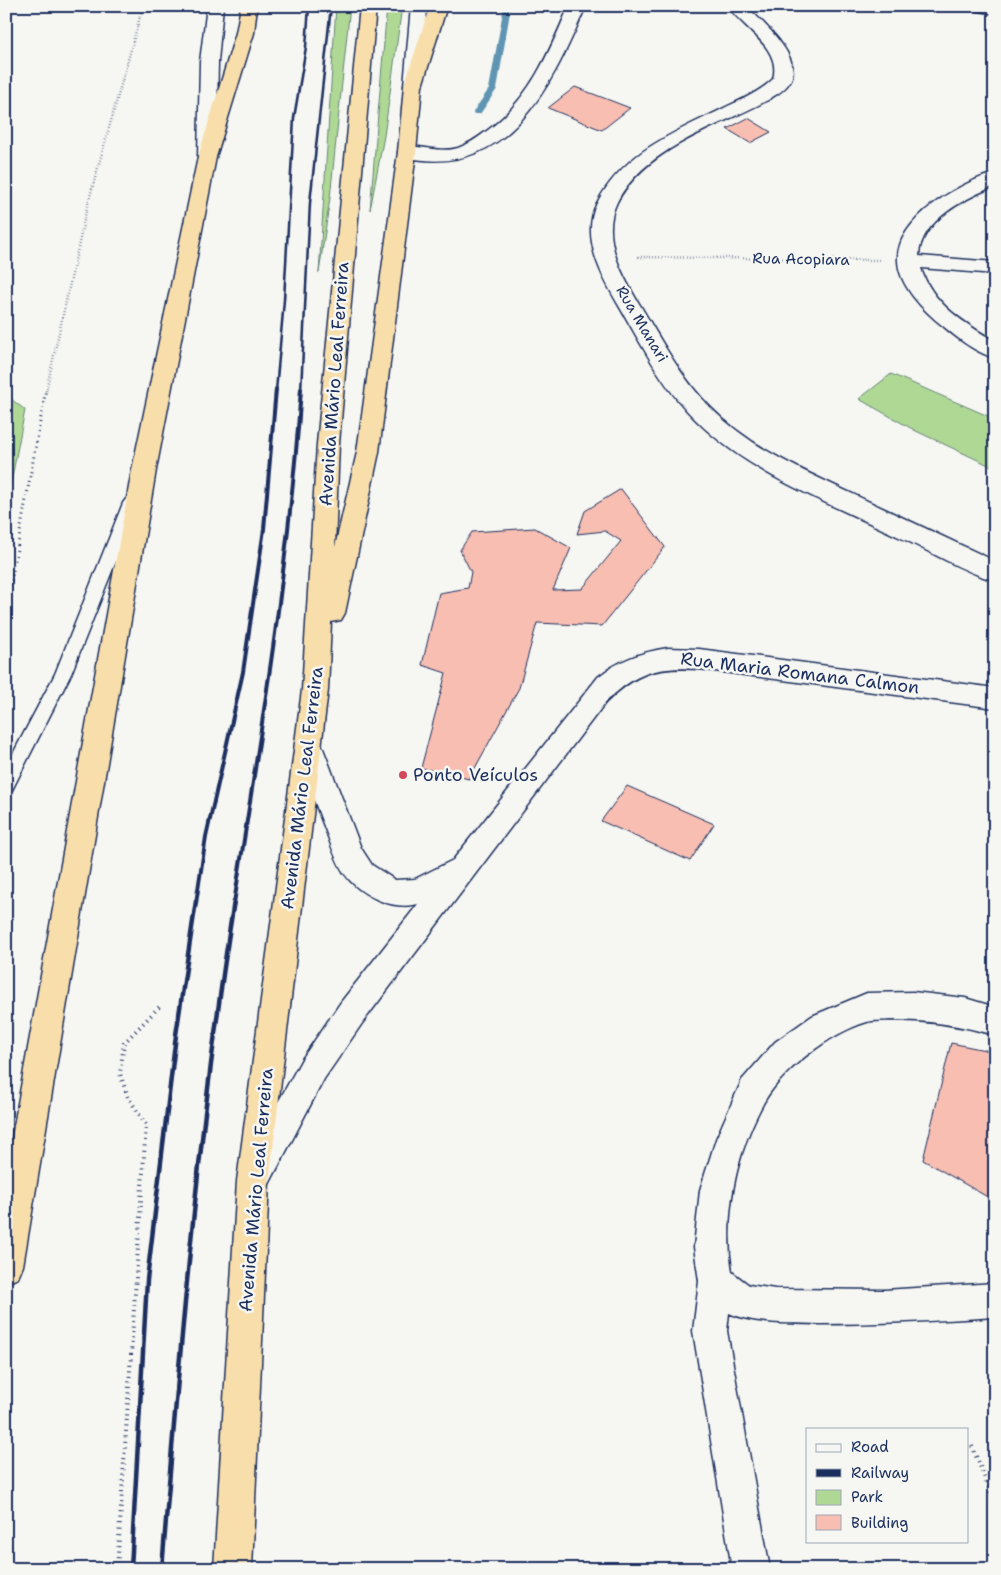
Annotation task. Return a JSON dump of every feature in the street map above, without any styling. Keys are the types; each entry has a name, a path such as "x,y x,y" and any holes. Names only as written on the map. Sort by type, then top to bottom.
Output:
{"highway":[{"path":"6,1266 144,470 182,293 207,157 245,33 249,6"},
{"name":"Avenida Mário Leal Ferreira","path":"234,1569 245,1305 253,1181 315,690 329,424 368,6"},
{"path":"315,690 368,452 407,152 413,86 438,6"}],"street":[{"path":"207,157 209,62 215,6"},
{"path":"413,86 419,6"},
{"path":"407,152 433,156 459,153 476,146 499,131 522,112 551,67 578,6"},
{"name":"Rua Manari","path":"736,6 781,55 786,70 781,83 769,94 683,134 649,154 624,178 606,205 601,231 607,256 619,288 680,386 702,413 727,436 756,456 794,476 995,572"},
{"path":"981,6 995,9"},
{"path":"995,179 966,190 926,221 913,240 908,261 918,286 936,308 962,331 995,351"},
{"path":"908,261 995,268"},
{"name":"Rua Maria Romana Calmon","path":"253,1181 313,1069 352,1012 462,868 611,680 627,668 649,660 674,657 699,659 995,698"},
{"name":"Rua Maria Romana Calmon","path":"309,746 326,796 355,866 369,880 389,891 410,893 433,884 462,868"},
{"path":"751,1569 710,1331 716,1281 711,1247 719,1182 732,1139 754,1091 786,1052 822,1026 867,1008 913,1006 965,1012 995,1021"},
{"path":"716,1281 742,1301 775,1306 884,1307 995,1300"}],"lane":[{"path":"6,785 63,674 144,470"}],"path":[{"path":"6,610 39,420 84,217 143,6"},
{"name":"Rua Acopiara","path":"607,256 908,261"},
{"path":"117,1569 146,1125 128,1097 120,1074 124,1043 161,1004"},
{"path":"972,1446 995,1504"}],"green space":[{"path":"336,6 350,6 330,198 319,273"},
{"path":"387,6 402,6 384,136 370,210"},
{"path":"891,374 995,419 995,468 916,431 859,399"},
{"path":"6,395 25,410 6,509"}],"building":[{"path":"575,87 630,108 602,130 548,108"},
{"path":"748,118 771,132 750,143 727,129"},
{"path":"621,489 665,547 602,626 537,623 519,688 469,779 421,768 446,673 422,665 439,593 468,588 471,572 460,550 472,532 535,528 571,548 553,590 582,589 621,541 605,531 577,534 585,511"},
{"path":"627,786 714,824 690,861 601,821"},
{"path":"951,1043 995,1052 995,1184 991,1199 923,1160"}],"waterway":[{"path":"477,112 493,89 508,6"}],"railway":[{"path":"276,391 284,300 294,118 306,47 309,6"},
{"path":"301,391 310,203 331,6"},
{"path":"196,903 206,837 243,672 264,529 276,389"},
{"path":"234,903 282,583 301,389"},
{"path":"131,1569 147,1280 176,1035 196,901"},
{"path":"162,1569 183,1318 211,1068 234,901"}],"place":[{"name":"Ponto Veículos","path":"403,775"}]}
